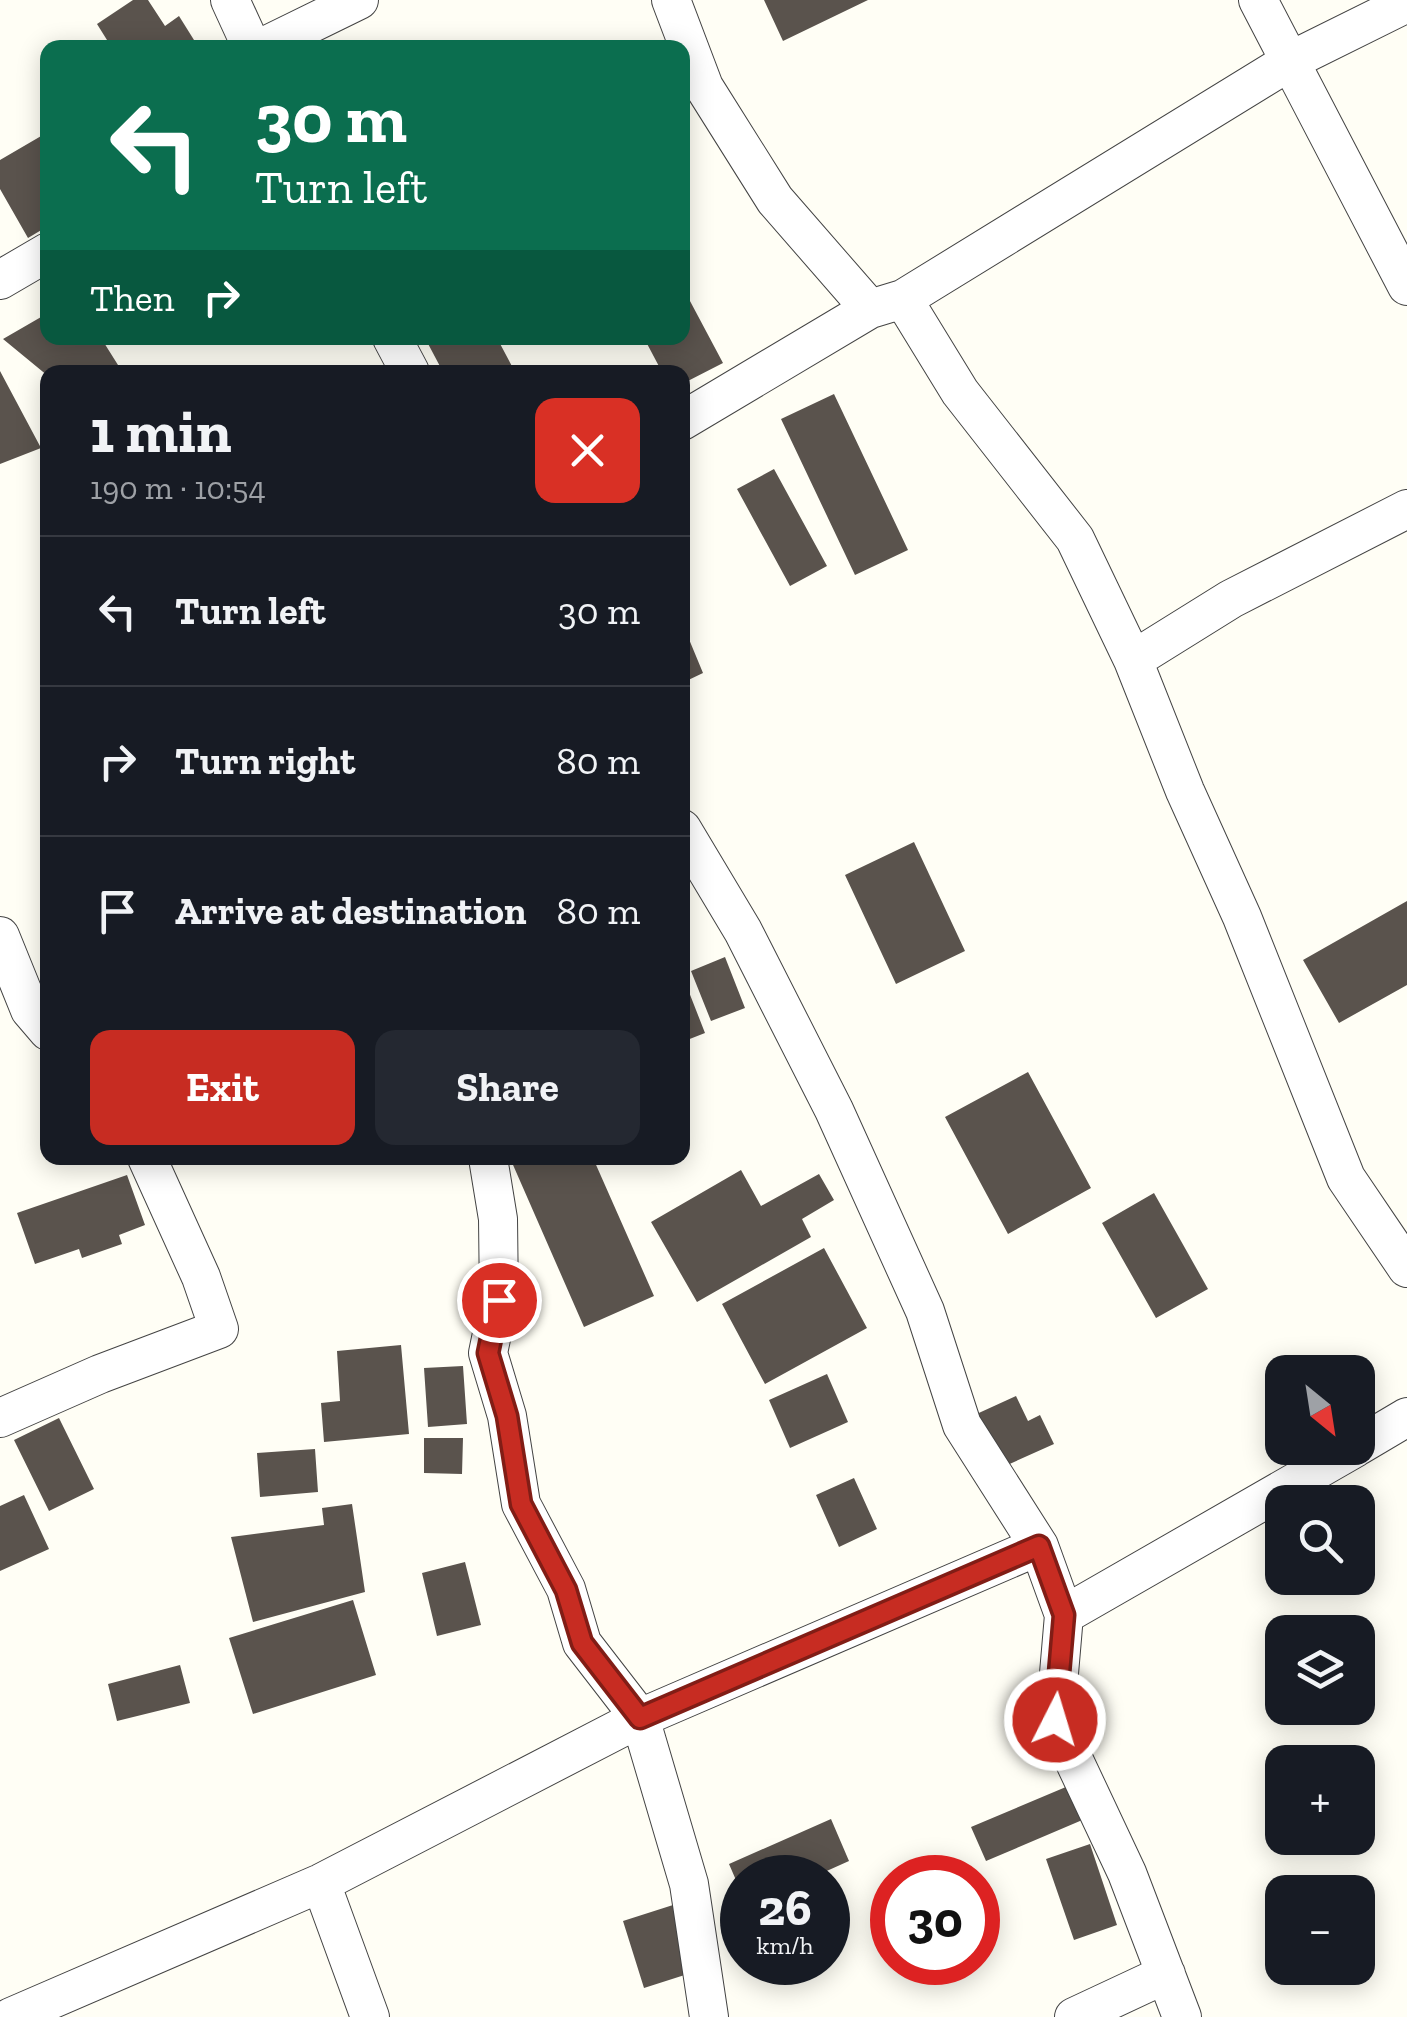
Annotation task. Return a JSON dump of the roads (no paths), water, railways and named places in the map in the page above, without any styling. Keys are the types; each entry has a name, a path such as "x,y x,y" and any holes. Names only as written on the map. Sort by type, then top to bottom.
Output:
{"street":[{"path":"230,0 248,40"},
{"path":"277,40 359,0"},
{"path":"671,0 686,40"},
{"path":"1258,0 1407,286"},
{"path":"690,416 886,304 1292,60 1407,2"},
{"path":"690,50 704,86 775,200 886,304 1075,539 1133,660 1242,917 1346,1178 1407,1268"},
{"path":"0,280 40,257"},
{"path":"1133,660 1231,599 1407,509"},
{"path":"690,843 744,931 834,1110 924,1310 962,1425 1039,1546 1064,1615 1055,1720 1127,1873 1182,2017"},
{"path":"0,936 26,1021"},
{"path":"0,1418 100,1374 219,1330 202,1277 150,1165"},
{"path":"489,1165 498,1220 499,1300 488,1353 507,1416 521,1504 566,1590 582,1643 640,1718 689,1884 708,2017"},
{"path":"1375,1436 1407,1417"},
{"path":"1064,1615 1325,1465"},
{"path":"10,2017 321,1883 640,1718 1039,1546"},
{"path":"321,1883 370,2017"},
{"path":"1074,2017 1166,1974"}]}
